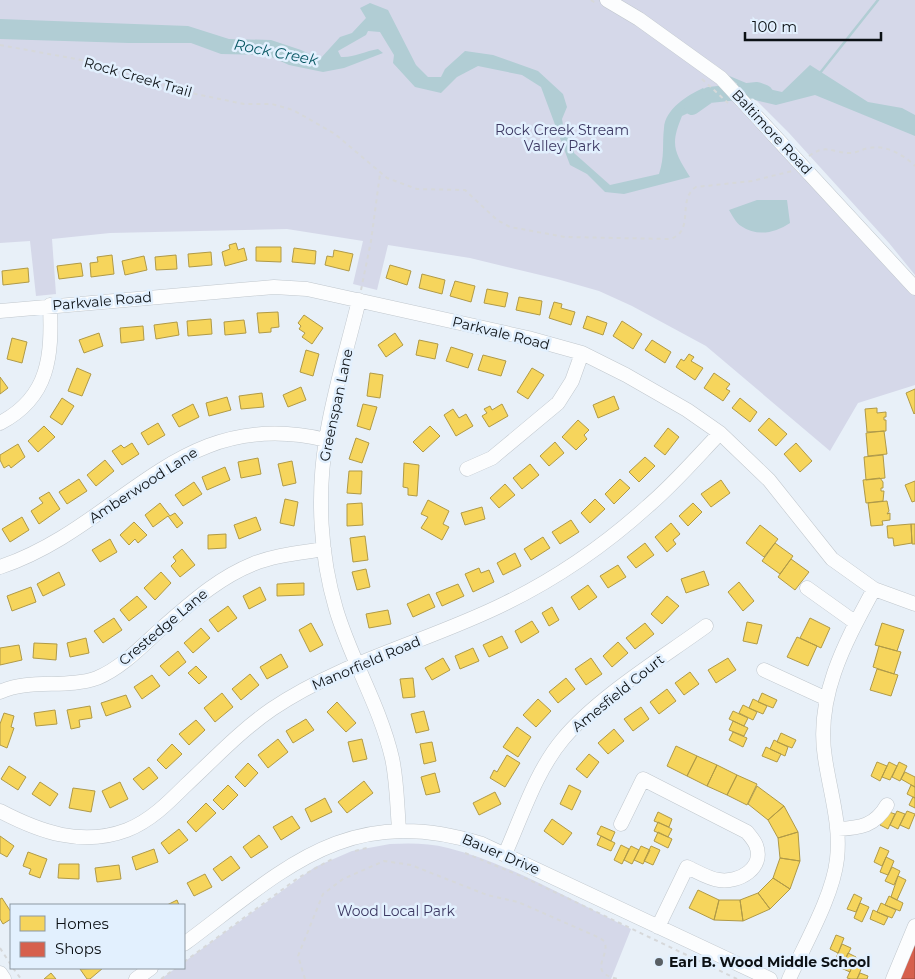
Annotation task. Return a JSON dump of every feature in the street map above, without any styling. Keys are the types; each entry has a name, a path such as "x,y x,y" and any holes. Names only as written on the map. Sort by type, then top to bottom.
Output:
{"street":[{"name":"Baltimore Road","path":"607,0 639,19 716,82 915,288"},
{"name":"Parkvale Road","path":"0,310 274,287 307,289 528,338 582,353 626,374 720,432 769,480 832,559 874,589 915,604"},
{"name":"Greenspan Lane","path":"358,300 326,440 321,490 324,549 336,609 379,716 392,757 396,785 398,829"},
{"path":"0,423 11,418 24,406 45,375 52,346 50,305"},
{"path":"467,469 492,458 558,403 572,380 582,353"},
{"name":"Amberwood Lane","path":"0,567 28,558 56,542 172,463 206,445 235,436 264,432 302,434 326,440"},
{"name":"Manorfield Road","path":"0,811 23,823 70,838 106,836 128,829 156,814 242,732 271,710 315,682 508,602 569,567 649,506 720,432"},
{"name":"Crestedge Lane","path":"0,692 20,686 71,684 98,677 124,661 195,598 226,577 253,564 272,558 324,549"},
{"path":"807,588 856,623"},
{"path":"789,979 832,885 837,861 838,829 824,756 824,721 831,676 874,589"},
{"name":"Amesfield Court","path":"504,854 540,777 562,740 584,717 706,626"},
{"path":"764,670 827,699"},
{"path":"621,824 643,779 747,832 756,846 755,863 749,874 735,879 718,880 687,866 658,927"},
{"path":"838,829 870,824 877,819 887,805"},
{"name":"Bauer Drive","path":"185,943 284,870 316,850 365,834 398,829 454,835 482,844 770,979"},
{"path":"893,979 915,926"},
{"path":"136,979 150,969"},
{"path":"0,973 4,979"}],"path":[{"name":"Rock Creek Trail","path":"0,45 98,63 181,91 223,98 244,104 283,106 306,115 335,134 380,174 404,185 417,188 465,190 497,220 510,227 565,237 670,240 681,233 685,223 686,200 691,190 752,181 792,171 795,168"},
{"path":"716,82 739,105"},
{"path":"805,159 823,148 852,153 870,147 881,147 896,153 915,166"},
{"path":"358,300 371,241 380,174"},
{"path":"352,851 371,847"},
{"path":"462,852 524,877 738,979"},
{"path":"185,961 298,878 340,856"},
{"path":"305,979 298,956 323,894 342,879 384,861 411,865 487,895 518,902 600,938 604,941 606,948 600,963 601,968 609,976 618,979"},
{"path":"0,948 10,963"},
{"path":"161,979 175,969"}],"green space":[{"name":"Rock Creek Stream Valley Park","path":"0,0 606,0 733,93 915,294 915,385 858,403 830,451 706,346 632,306 599,291 470,258 388,245 377,290 353,284 363,241 287,229 110,233 52,239 56,294 36,296 30,241 0,243"},
{"path":"619,0 915,0 915,275 889,243 789,133 756,100 717,66"},
{"name":"Wood Local Park","path":"390,844 434,845 448,848 518,873 631,929 611,979 161,979 175,969 185,969 185,961 315,867 352,851"}],"water":[{"path":"370,3 388,10 416,65 428,77 441,77 445,69 465,51 493,55 538,71 563,94 567,107 562,119 564,130 574,141 574,153 610,185 659,174 663,156 665,121 668,115 684,99 703,88 715,100 682,116 676,134 677,154 690,177 624,194 605,192 587,174 570,165 541,87 522,75 478,66 457,77 441,93 415,87 393,63 394,55 380,32 368,31 366,35 338,51 341,57 378,49 383,53 344,68 323,72 289,65 267,55 221,54 191,43 0,39 0,19 188,26 229,39 271,40 301,50 320,59 340,37 352,33 366,18 360,8"},
{"path":"810,65 868,102 902,108 915,115 915,136 815,95 776,105 755,100 727,75 751,85 782,92"},
{"path":"757,200 787,200 790,223 772,231 760,233 741,226 729,210"}],"building: Homes":[{"path":"236,243 238,250 244,248 247,260 225,266 222,252 230,249 229,245"},
{"path":"256,247 281,247 281,262 256,261"},
{"path":"294,248 316,251 315,264 292,262"},
{"path":"334,250 353,254 349,271 325,265 327,256 333,257"},
{"path":"211,252 212,265 189,267 188,254"},
{"path":"112,255 114,274 91,277 90,263 98,262 97,257"},
{"path":"176,255 177,269 156,270 155,257"},
{"path":"144,256 147,270 125,275 122,261"},
{"path":"81,263 83,276 59,279 57,266"},
{"path":"390,265 411,271 407,285 386,278"},
{"path":"28,268 29,282 3,285 2,271"},
{"path":"422,274 445,280 442,294 419,288"},
{"path":"455,281 475,286 471,302 450,296"},
{"path":"487,289 508,293 505,307 484,303"},
{"path":"519,297 542,301 540,315 516,310"},
{"path":"554,302 562,304 561,308 575,312 571,325 549,318"},
{"path":"278,312 279,327 271,328 271,332 259,333 257,313"},
{"path":"304,315 323,328 312,344 302,337 305,333 299,329 301,326 298,323"},
{"path":"587,316 607,323 603,335 583,328"},
{"path":"211,319 212,334 188,336 187,321"},
{"path":"244,320 246,333 225,335 224,322"},
{"path":"622,321 642,334 633,349 613,336"},
{"path":"177,322 179,335 156,339 154,325"},
{"path":"143,326 144,340 121,343 120,328"},
{"path":"99,333 103,346 84,353 79,340"},
{"path":"395,333 403,345 386,357 378,345"},
{"path":"12,338 27,342 22,363 7,359"},
{"path":"419,340 438,344 435,359 416,355"},
{"path":"652,340 671,352 665,363 645,350"},
{"path":"451,347 473,354 468,368 446,361"},
{"path":"306,350 319,354 313,376 300,372"},
{"path":"689,354 694,357 691,361 703,368 695,380 676,367 681,359 684,361"},
{"path":"483,355 506,361 501,376 478,370"},
{"path":"77,368 91,374 82,396 68,391"},
{"path":"532,368 544,375 528,399 517,392"},
{"path":"370,373 383,375 380,398 367,396"},
{"path":"714,373 730,384 726,389 730,391 723,401 704,388"},
{"path":"0,377 8,388 0,394"},
{"path":"301,387 306,400 288,407 283,395"},
{"path":"915,389 915,413 914,414 906,393"},
{"path":"262,393 264,407 241,409 239,396"},
{"path":"614,396 619,409 598,418 593,405"},
{"path":"227,397 231,410 209,416 206,403"},
{"path":"62,398 74,406 62,425 50,417"},
{"path":"740,398 757,412 750,422 732,408"},
{"path":"193,404 199,417 179,427 172,415"},
{"path":"363,404 377,407 370,430 357,426"},
{"path":"502,404 508,416 489,427 482,416 487,413 484,409 490,406 492,410"},
{"path":"877,408 877,413 886,412 884,420 886,420 886,431 867,432 865,409"},
{"path":"453,409 459,418 466,414 473,426 456,436 444,415"},
{"path":"769,418 787,434 776,446 758,430"},
{"path":"578,420 589,430 584,435 587,439 576,450 562,437"},
{"path":"158,423 165,435 148,445 141,433"},
{"path":"44,426 55,437 38,452 28,441"},
{"path":"430,426 440,436 423,452 413,442"},
{"path":"668,428 679,437 665,455 654,446"},
{"path":"884,431 887,454 868,456 866,433"},
{"path":"356,438 369,443 362,463 349,459"},
{"path":"555,442 564,453 549,466 540,456"},
{"path":"132,443 139,454 122,465 112,451 121,445 124,448"},
{"path":"796,443 812,461 800,472 784,454"},
{"path":"18,444 25,457 11,468 9,465 4,468 0,455"},
{"path":"883,455 885,478 866,480 864,457"},
{"path":"645,457 655,466 639,482 629,472"},
{"path":"258,458 261,474 241,478 238,462"},
{"path":"105,460 114,471 96,486 87,475"},
{"path":"292,461 296,483 283,486 278,464"},
{"path":"404,463 419,465 417,496 408,495 408,488 403,487"},
{"path":"530,464 539,475 522,489 513,478"},
{"path":"225,467 230,480 207,490 202,477"},
{"path":"349,471 362,471 361,494 347,493"},
{"path":"880,478 883,482 881,491 884,491 883,501 866,503 863,480"},
{"path":"79,479 87,491 67,504 59,492"},
{"path":"620,479 630,488 614,504 605,494"},
{"path":"721,480 730,493 711,507 701,494"},
{"path":"915,481 915,501 912,502 905,485"},
{"path":"194,482 202,494 183,506 175,495"},
{"path":"505,484 515,495 499,508 490,498"},
{"path":"49,492 60,509 39,524 31,511 43,503 39,498"},
{"path":"285,499 298,502 294,526 280,523"},
{"path":"595,499 605,509 590,523 581,513"},
{"path":"428,500 449,511 443,524 449,527 442,540 421,528 428,517 421,514"},
{"path":"887,501 889,511 887,514 890,513 890,520 882,521 883,525 871,526 868,503"},
{"path":"160,503 170,516 175,513 183,523 177,528 168,516 153,527 145,515"},
{"path":"362,503 363,525 347,526 347,504"},
{"path":"693,503 702,512 688,526 679,516"},
{"path":"482,507 485,519 465,525 461,513"},
{"path":"22,517 29,530 10,542 2,529"},
{"path":"256,517 261,530 239,539 234,525"},
{"path":"571,520 579,532 560,544 552,532"},
{"path":"134,522 147,535 138,543 135,539 129,545 120,535"},
{"path":"671,523 680,534 673,540 676,544 667,552 655,537"},
{"path":"911,524 915,524 915,544 912,544"},
{"path":"911,524 912,543 894,546 893,538 888,538 887,526"},
{"path":"760,525 778,539 764,557 746,543"},
{"path":"226,534 226,548 208,549 208,535"},
{"path":"365,536 368,560 353,562 350,538"},
{"path":"543,537 550,548 531,560 524,549"},
{"path":"110,539 117,552 100,562 92,550"},
{"path":"645,543 654,555 636,568 627,557"},
{"path":"775,543 793,556 780,574 762,561"},
{"path":"182,549 195,565 180,577 171,566 176,561 173,557"},
{"path":"515,553 521,566 503,575 497,563"},
{"path":"791,559 809,572 795,590 778,577"},
{"path":"618,565 626,577 608,588 600,576"},
{"path":"479,568 481,573 489,570 494,582 473,592 465,574"},
{"path":"366,569 370,587 357,590 352,572"},
{"path":"704,571 709,585 686,593 681,579"},
{"path":"59,572 65,585 43,596 37,584"},
{"path":"161,572 171,583 155,600 144,588"},
{"path":"739,582 754,601 743,611 728,592"},
{"path":"304,583 304,595 277,596 277,584"},
{"path":"458,584 464,596 442,606 436,593"},
{"path":"588,585 597,597 579,610 571,597"},
{"path":"31,587 36,602 12,611 7,596"},
{"path":"260,587 266,600 249,609 243,596"},
{"path":"429,594 435,607 413,617 407,604"},
{"path":"137,596 147,607 129,621 120,610"},
{"path":"667,596 679,606 662,624 651,614"},
{"path":"228,606 237,618 218,632 209,620"},
{"path":"552,607 559,620 549,626 542,613"},
{"path":"388,610 391,624 369,628 366,614"},
{"path":"114,618 122,630 103,643 94,631"},
{"path":"810,618 830,628 821,648 800,638"},
{"path":"532,621 539,632 521,643 515,631"},
{"path":"747,622 762,625 757,644 743,641"},
{"path":"311,623 323,645 310,652 299,630"},
{"path":"645,623 654,634 635,649 626,638"},
{"path":"882,623 904,630 897,651 875,645"},
{"path":"201,628 210,638 193,653 184,643"},
{"path":"502,636 508,648 489,657 483,645"},
{"path":"797,637 817,646 808,666 787,657"},
{"path":"86,638 89,653 70,657 67,643"},
{"path":"618,642 628,653 612,667 603,656"},
{"path":"34,643 57,644 56,660 33,658"},
{"path":"19,645 22,660 0,665 0,648"},
{"path":"879,646 901,652 894,674 873,667"},
{"path":"473,648 479,661 460,669 455,656"},
{"path":"178,651 186,662 169,676 160,666"},
{"path":"281,654 288,667 267,679 260,667"},
{"path":"443,658 450,670 432,680 425,668"},
{"path":"591,658 602,674 586,685 575,669"},
{"path":"728,658 736,670 716,683 708,670"},
{"path":"196,666 207,677 199,684 188,673"},
{"path":"877,669 898,675 891,696 870,690"},
{"path":"690,672 699,684 684,695 675,683"},
{"path":"250,674 259,685 241,700 232,689"},
{"path":"152,675 160,686 142,699 134,687"},
{"path":"413,678 415,697 403,698 400,679"},
{"path":"566,678 575,689 558,703 549,692"},
{"path":"667,689 676,701 659,714 650,702"},
{"path":"222,693 233,707 215,722 204,708"},
{"path":"762,693 777,700 773,708 758,702"},
{"path":"126,695 131,707 106,716 101,703"},
{"path":"538,699 551,711 536,727 523,715"},
{"path":"753,699 767,706 763,714 749,708"},
{"path":"337,702 356,723 346,732 327,712"},
{"path":"743,705 757,712 753,720 739,713"},
{"path":"90,706 92,718 79,720 80,727 71,729 67,710"},
{"path":"641,707 649,719 633,731 624,719"},
{"path":"55,710 57,724 36,726 34,713"},
{"path":"424,711 429,730 416,733 411,714"},
{"path":"733,711 748,718 744,726 729,719"},
{"path":"4,713 14,716 11,727 14,728 7,748 0,745 0,724"},
{"path":"306,719 314,730 293,743 286,731"},
{"path":"196,720 205,730 189,745 179,734"},
{"path":"733,721 748,728 744,736 729,730"},
{"path":"517,727 531,737 518,757 503,747"},
{"path":"614,729 624,741 608,754 598,743"},
{"path":"733,732 747,738 743,747 729,740"},
{"path":"781,733 796,740 792,748 777,742"},
{"path":"278,739 288,752 268,768 258,755"},
{"path":"362,739 367,759 353,762 348,742"},
{"path":"774,740 788,747 785,756 770,749"},
{"path":"432,742 436,761 424,764 420,744"},
{"path":"172,744 182,754 166,769 157,760"},
{"path":"676,746 697,756 687,776 667,766"},
{"path":"766,747 781,754 777,762 762,756"},
{"path":"589,754 599,762 587,778 576,769"},
{"path":"507,755 520,763 505,787 490,778 494,770 497,772"},
{"path":"697,756 717,765 707,786 687,776"},
{"path":"877,762 887,766 880,781 871,776"},
{"path":"889,762 897,766 890,780 882,777"},
{"path":"899,762 907,766 900,781 892,777"},
{"path":"248,763 258,773 245,787 235,777"},
{"path":"717,765 737,775 727,795 707,786"},
{"path":"9,766 26,777 18,790 1,779"},
{"path":"149,767 158,778 143,790 133,779"},
{"path":"905,772 915,777 915,787 901,779"},
{"path":"435,773 440,792 426,795 421,777"},
{"path":"737,775 757,784 747,805 727,795"},
{"path":"364,781 373,793 347,813 338,802"},
{"path":"40,782 58,794 50,806 32,794"},
{"path":"120,782 128,799 110,808 102,791"},
{"path":"228,785 238,795 223,810 213,800"},
{"path":"569,785 581,791 572,810 560,804"},
{"path":"911,785 915,787 915,798 907,794"},
{"path":"757,786 784,806 768,820 748,804"},
{"path":"73,788 95,791 91,812 69,808"},
{"path":"495,792 501,804 479,815 473,803"},
{"path":"913,797 915,798 915,808 909,805"},
{"path":"325,798 332,812 311,822 305,809"},
{"path":"206,803 216,813 196,832 187,822"},
{"path":"784,806 798,832 778,838 768,820"},
{"path":"886,811 895,814 888,829 880,825"},
{"path":"897,811 905,814 898,829 890,825"},
{"path":"907,811 915,814 909,829 900,825"},
{"path":"658,812 672,819 669,827 654,821"},
{"path":"292,816 300,828 281,840 273,827"},
{"path":"552,819 572,833 563,845 544,831"},
{"path":"658,822 672,829 668,837 654,831"},
{"path":"601,826 615,832 611,841 597,834"},
{"path":"179,829 188,840 169,854 161,843"},
{"path":"658,832 672,839 668,848 654,841"},
{"path":"798,832 800,861 780,858 778,838"},
{"path":"259,835 268,847 251,858 243,847"},
{"path":"0,836 14,846 7,857 0,853"},
{"path":"601,836 615,843 611,851 597,845"},
{"path":"621,845 629,849 622,864 614,860"},
{"path":"631,846 639,850 632,864 624,860"},
{"path":"641,846 650,850 643,864 634,860"},
{"path":"651,846 660,850 653,865 644,861"},
{"path":"880,847 889,851 882,866 874,862"},
{"path":"154,849 158,862 136,870 132,857"},
{"path":"28,852 47,859 40,878 29,874 31,869 23,866"},
{"path":"231,856 240,868 222,881 213,869"},
{"path":"886,857 894,861 888,875 880,872"},
{"path":"780,858 800,861 790,889 773,878"},
{"path":"59,864 79,864 79,879 58,878"},
{"path":"119,865 121,879 97,882 95,868"},
{"path":"892,867 900,871 894,885 885,881"},
{"path":"205,874 212,887 194,896 187,883"},
{"path":"898,876 906,880 897,900 891,897"},
{"path":"773,878 790,889 770,909 758,893"},
{"path":"698,890 719,900 714,920 689,908"},
{"path":"758,893 770,909 743,921 740,900"},
{"path":"854,894 862,898 856,912 847,909"},
{"path":"889,896 903,903 900,911 885,905"},
{"path":"2,898 10,910 10,920 3,924 0,919 0,899"},
{"path":"177,900 179,904 169,904"},
{"path":"719,900 740,900 743,921 714,920"},
{"path":"860,903 869,907 862,922 854,918"},
{"path":"881,903 896,910 892,918 877,912"},
{"path":"873,910 888,917 884,925 870,919"},
{"path":"836,935 844,938 838,953 830,949"},
{"path":"842,944 851,948 844,962 836,958"},
{"path":"848,953 856,957 850,972 841,968"},
{"path":"854,963 862,967 857,979 847,978"},
{"path":"80,969 102,969 90,979 87,979"},
{"path":"51,973 56,979 44,979"},
{"path":"860,973 868,976 867,979 857,979"}],"building: Shops":[{"path":"915,940 915,979 899,979"}],"waterway":[{"path":"820,73 878,0"},
{"name":"Rock Creek","path":"692,107 709,95 757,90 765,93"}],"place":[{"name":"Earl B. Wood Middle School","path":"659,962"}]}
